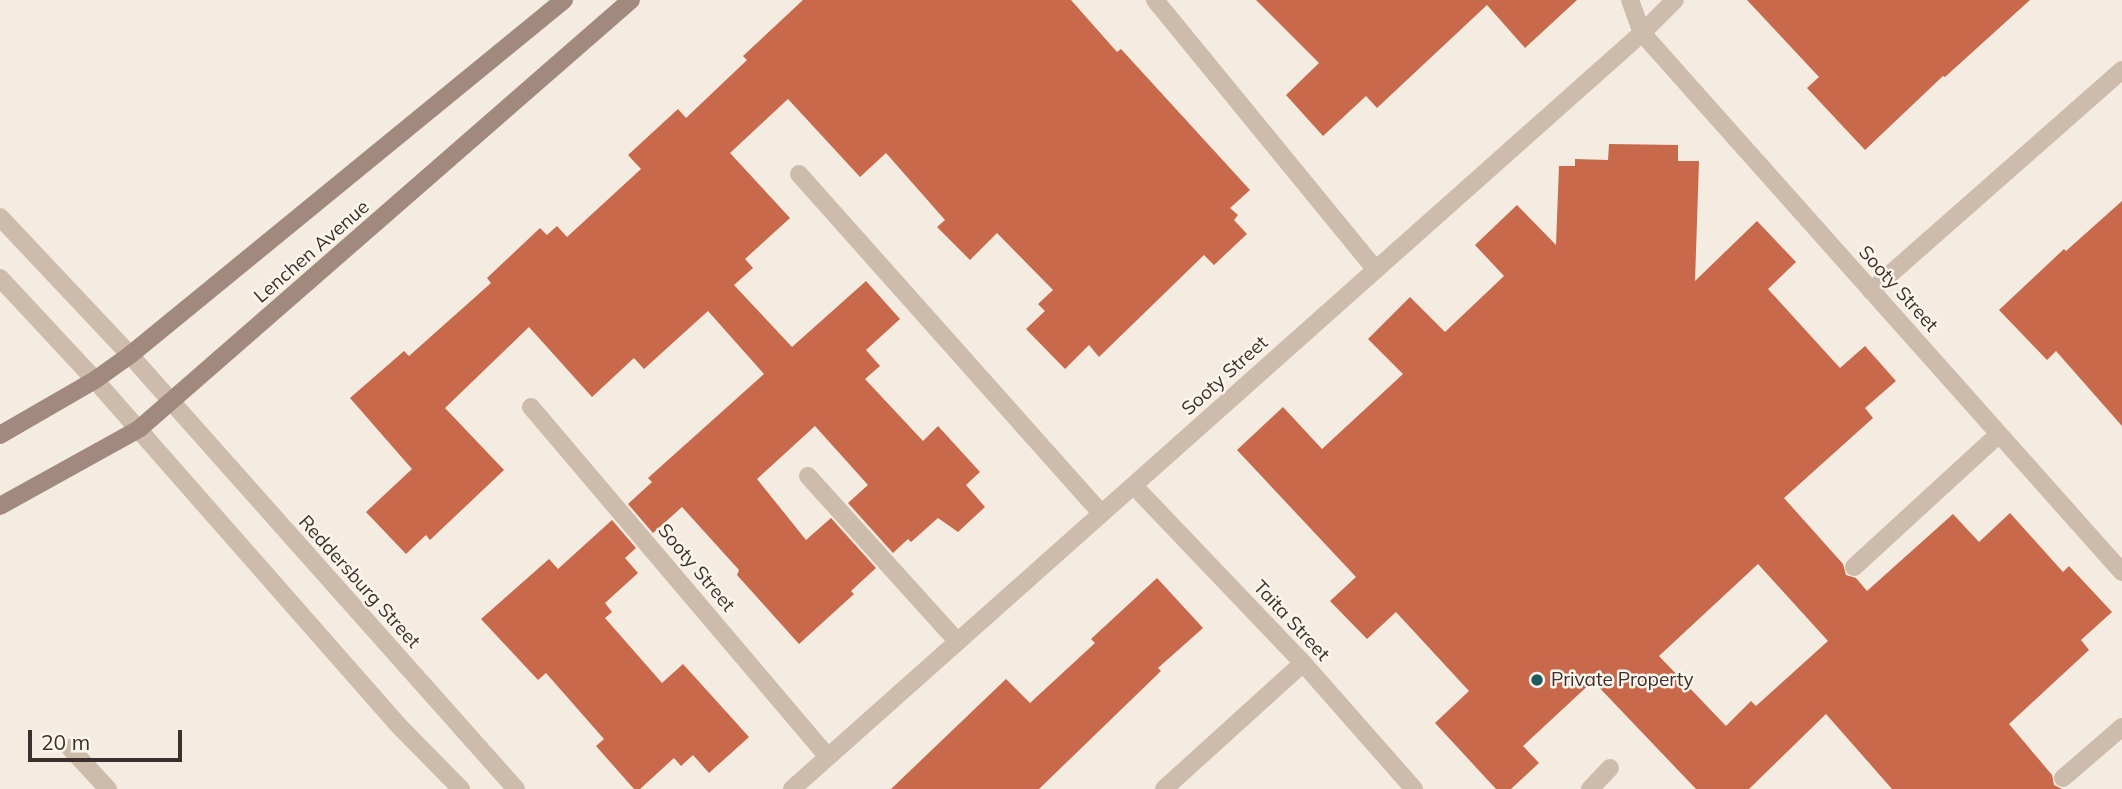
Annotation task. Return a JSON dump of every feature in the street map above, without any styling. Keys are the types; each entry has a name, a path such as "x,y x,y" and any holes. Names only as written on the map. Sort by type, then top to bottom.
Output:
{"main road":[{"name":"Lenchen Avenue","path":"0,435 95,380 130,355 564,0"},
{"name":"Lenchen Avenue","path":"0,506 139,429 631,0"}],"street":[{"path":"1154,0 1377,270"},
{"name":"Sooty Street","path":"1630,0 1642,33 2122,572"},
{"path":"1642,33 1675,0"},
{"name":"Sooty Street","path":"792,789 1642,33"},
{"path":"1871,291 2122,70"},
{"path":"799,174 1101,513"},
{"name":"Reddersburg Street","path":"0,217 130,355 516,789"},
{"path":"0,278 139,429 399,726 461,789"},
{"name":"Sooty Street","path":"531,407 828,757"},
{"path":"1854,567 1999,434"},
{"path":"808,476 957,641"},
{"name":"Taita Street","path":"1134,485 1303,663 1413,789"},
{"path":"1164,789 1303,663"},
{"path":"2063,778 2122,727"},
{"path":"70,748 108,789"},
{"path":"1590,789 1610,768"}],"building":[{"path":"803,0 1071,0 1117,52 1121,49 1250,190 1230,208 1238,215 1234,220 1247,234 1214,265 1204,255 1099,357 1089,345 1065,369 1026,329 1045,311 1038,304 1053,290 997,233 970,260 937,227 945,220 886,153 860,177 788,99 730,153 790,218 745,259 753,268 734,285 792,347 866,281 900,319 866,350 880,366 865,379 923,441 938,426 980,472 966,485 985,507 958,532 938,518 911,542 908,539 893,553 848,503 868,485 815,426 757,479 806,540 831,518 876,568 851,591 854,594 799,644 737,575 739,570 682,507 653,533 628,504 652,482 648,478 764,374 708,311 644,369 634,358 592,397 529,327 445,408 504,470 430,540 426,535 406,554 366,512 412,469 350,398 404,351 409,356 491,283 487,278 540,228 547,235 557,226 567,237 641,169 628,155 678,109 686,118 747,60 743,56"},
{"path":"1256,0 1577,0 1525,48 1487,5 1377,108 1366,96 1323,136 1286,95 1319,63"},
{"path":"1747,0 2030,0 1943,76 1865,150 1807,88 1819,77"},
{"path":"1609,144 1678,145 1678,161 1699,161 1695,281 1757,221 1796,262 1768,289 1840,368 1865,346 1896,381 1865,408 1873,418 1784,498 1843,564 1846,575 1856,578 1867,591 1953,514 1979,542 2010,513 2063,572 2069,566 2112,612 2081,640 2089,650 2009,724 2052,775 2054,785 2062,789 1892,789 1826,714 1749,789 1696,789 1593,681 1523,746 1539,763 1511,789 1496,789 1435,723 1469,691 1396,612 1367,639 1330,601 1356,577 1237,450 1283,407 1322,449 1403,374 1368,339 1410,297 1445,332 1504,276 1475,245 1517,205 1556,245 1559,166 1575,166 1575,159 1608,160","holes":["1758,564 1828,641 1756,706 1751,701 1726,726 1659,656"]},
{"path":"2122,201 2122,426 2056,351 2047,360 1999,310 2064,249 2066,251"},
{"path":"612,520 636,548 625,558 638,573 605,603 612,612 605,618 662,683 683,664 749,737 709,773 693,755 681,766 674,758 640,789 634,789 596,746 604,739 546,673 538,680 481,619 549,559 558,569"},
{"path":"1157,578 1203,628 1158,668 1161,671 1039,789 891,789 1006,679 1030,703 1095,643 1091,639"}],"place":[{"name":"Private Property","path":"1537,680"}]}
